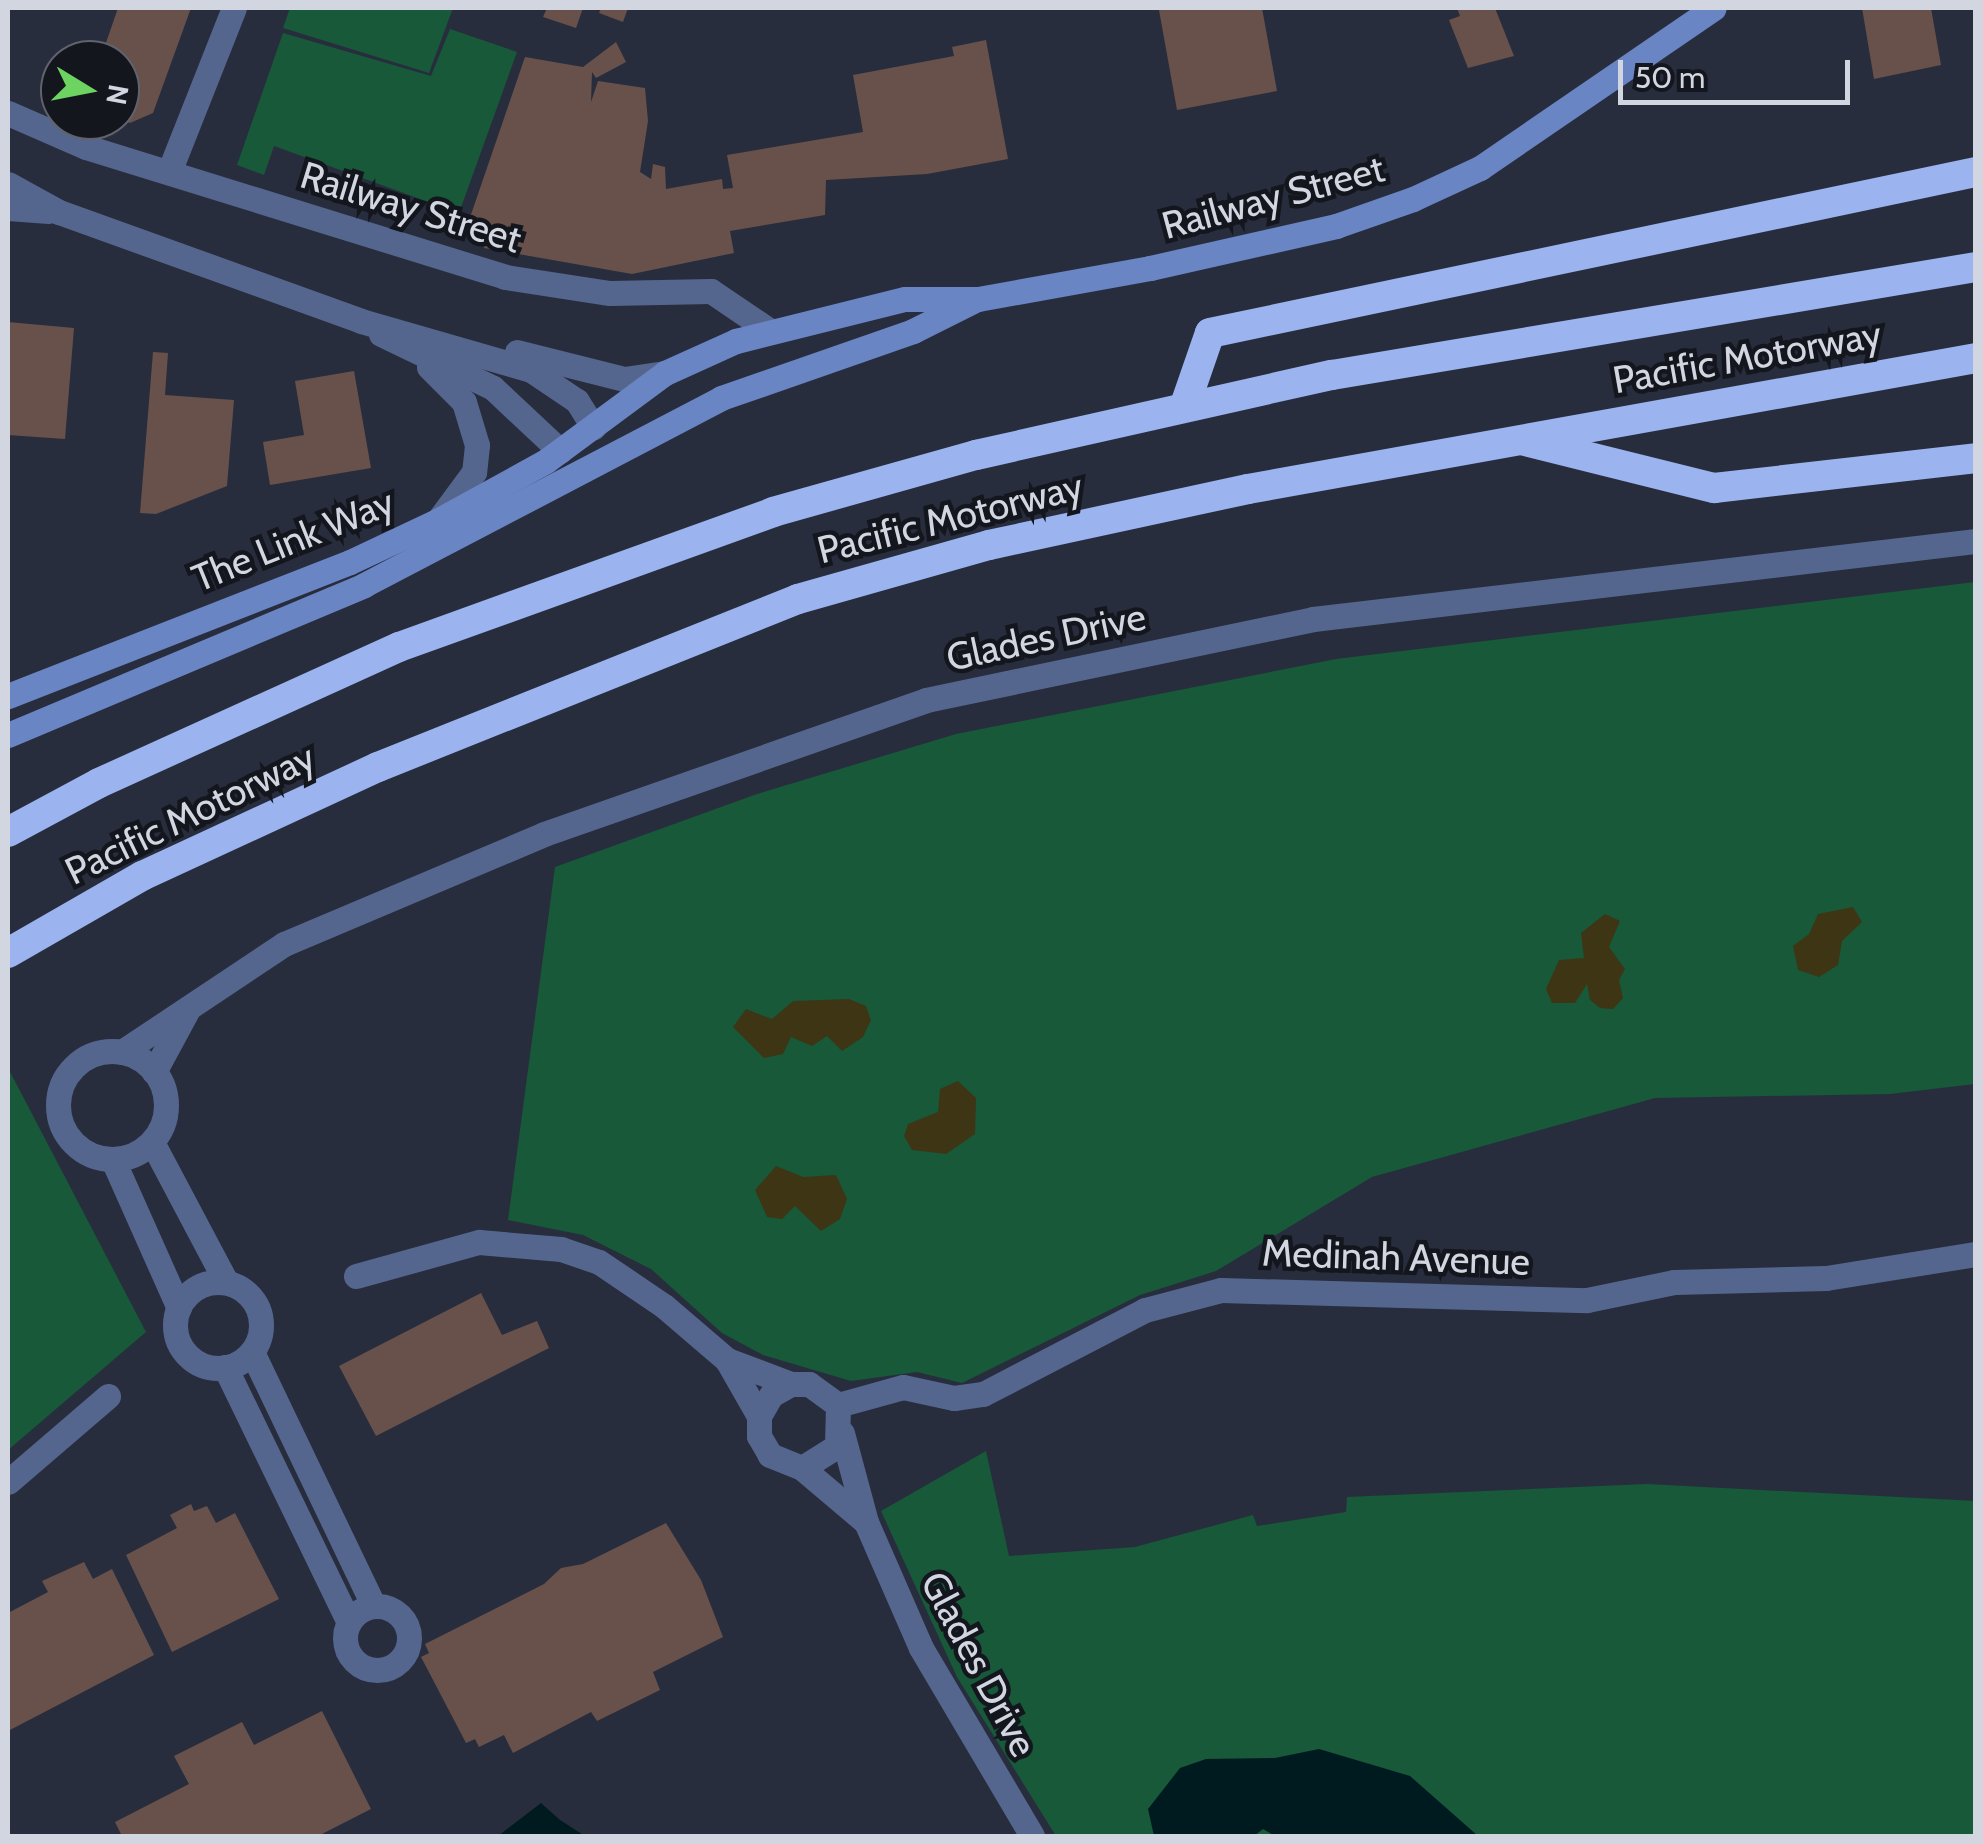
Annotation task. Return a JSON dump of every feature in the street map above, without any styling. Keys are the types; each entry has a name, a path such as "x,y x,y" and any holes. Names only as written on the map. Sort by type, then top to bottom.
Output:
{"highway":[{"path":"1185,405 1210,333 1976,172"},
{"name":"Pacific Motorway","path":"8,832 99,783 399,647 579,577 773,512 1185,405 1976,268"},
{"name":"Pacific Motorway","path":"8,953 142,876 360,775 798,599 989,545 1512,438 1976,358"},
{"path":"1512,438 1714,488 1976,458"}],"main road":[{"name":"Railway Street","path":"593,427 665,373 770,331 905,300 978,299 1336,226 1412,200 1480,168 1714,8"},
{"name":"Railway Street","path":"8,735 286,620 591,469 722,398 913,332 978,299"},
{"path":"560,451 591,469 593,427"},
{"name":"The Link Way","path":"8,696 350,562 437,521 560,451 593,427"}],"street":[{"path":"169,172 234,8"},
{"name":"Railway Street","path":"14,123 424,253 573,290 711,291 770,331"},
{"name":"Railway Street","path":"8,184 59,212 360,320 624,378 665,373"},
{"name":"Railway Street","path":"8,208 59,212"},
{"name":"Railway Street","path":"360,320 447,382 473,422 474,472 437,521"},
{"name":"Railway Street","path":"428,336 539,374 578,400 593,427"},
{"name":"Railway Street","path":"386,337 493,388 560,451"},
{"name":"Glades Drive","path":"112,1160 72,1142 58,1101 79,1062 122,1052 284,944 527,841 926,700 1313,619 1976,540"},
{"name":"Glades Drive","path":"154,1072 189,1007"},
{"path":"122,1052 154,1072 166,1108 152,1142 112,1160 179,1308 176,1330 184,1351 202,1368 225,1367 252,1352 262,1328 259,1309 249,1294 226,1280 152,1142"},
{"name":"Glades Drive","path":"356,1276 479,1242 561,1249 635,1283 727,1360 791,1384 826,1392 838,1405 866,1522 929,1662 1032,1836"},
{"name":"Medinah Avenue","path":"838,1405 903,1386 954,1398 983,1394 1145,1310 1221,1290 1587,1300 1674,1282 1826,1278 1976,1254"},
{"path":"179,1308 196,1288 226,1280"},
{"path":"252,1352 373,1605 400,1614 406,1624 408,1646 396,1664 374,1670 354,1661 345,1637 349,1622 373,1605"},
{"name":"Glades Drive","path":"727,1360 759,1416 759,1436 770,1454 802,1468 866,1522"},
{"path":"225,1367 349,1622"},
{"path":"759,1416 771,1395 791,1384"},
{"path":"8,1482 108,1396"},
{"path":"802,1468 828,1458 842,1434"}],"green space":[{"path":"290,8 453,8 429,73 283,28"},
{"path":"450,29 517,52 459,213 274,146 264,175 237,165 283,33 431,76"},
{"path":"1975,582 1975,1084 1890,1094 1655,1098 1372,1177 1216,1271 1140,1295 962,1383 917,1372 851,1381 763,1355 722,1333 651,1269 583,1235 508,1220 555,867 757,794 956,734 1336,659"},
{"path":"8,1068 146,1332 8,1450"},
{"path":"986,1451 1009,1556 1135,1547 1253,1515 1257,1526 1346,1512 1347,1497 1647,1484 1975,1501 1975,1836 1056,1836 957,1677 881,1511"}],"sand":[{"path":"1853,907 1862,922 1842,941 1838,965 1819,977 1798,970 1793,946 1809,934 1818,914"},
{"path":"1605,914 1620,921 1609,947 1625,969 1619,980 1623,998 1613,1009 1600,1008 1590,1000 1587,984 1575,1003 1552,1003 1546,989 1559,960 1584,958 1581,933"},
{"path":"849,999 866,1006 871,1020 863,1037 842,1051 827,1036 812,1046 791,1037 783,1054 764,1058 733,1027 746,1009 772,1019 793,1001"},
{"path":"958,1081 976,1098 975,1134 946,1154 912,1150 904,1136 908,1124 938,1112 940,1089"},
{"path":"776,1166 803,1177 836,1175 847,1199 840,1219 821,1231 795,1206 782,1219 767,1217 755,1190"}],"shaded area":[{"path":"1319,1749 1410,1776 1478,1836 1275,1836 1263,1829 1254,1836 1154,1836 1148,1809 1180,1768 1206,1759 1275,1758"},
{"path":"541,1803 560,1820 585,1836 498,1836"}],"building":[{"path":"118,8 191,8 153,113 140,119 140,40 107,40"},
{"path":"547,8 583,8 576,28 543,17"},
{"path":"601,8 628,8 623,22 599,13"},
{"path":"1262,8 1277,91 1177,110 1159,10"},
{"path":"1457,8 1495,8 1514,56 1468,68 1449,20 1460,16"},
{"path":"1862,8 1931,8 1941,65 1874,79"},
{"path":"986,40 1008,159 927,174 826,180 825,215 730,231 734,253 632,274 484,248 486,238 464,235 525,57 583,67 616,42 626,62 596,78 592,72 591,102 598,81 645,88 648,121 640,172 651,179 653,164 665,167 666,189 722,179 723,189 733,188 727,155 863,132 853,75 954,56 952,47"},
{"path":"8,322 74,328 65,439 8,435"},
{"path":"153,352 168,353 165,395 234,400 227,486 156,514 140,513"},
{"path":"354,371 371,468 270,485 263,442 304,435 295,381"},
{"path":"481,1293 502,1335 537,1321 549,1348 376,1436 339,1366"},
{"path":"191,1504 194,1511 207,1506 216,1523 235,1513 279,1599 172,1652 126,1555 177,1528 170,1515"},
{"path":"666,1523 701,1580 723,1637 653,1672 660,1690 597,1721 591,1712 513,1753 504,1735 479,1747 475,1739 466,1743 421,1657 429,1653 425,1644 544,1584 561,1568 583,1564"},
{"path":"84,1562 93,1579 112,1569 154,1655 8,1731 8,1613 48,1592 42,1581"},
{"path":"322,1711 371,1809 318,1836 122,1836 115,1822 189,1784 174,1756 242,1722 254,1745"}]}
